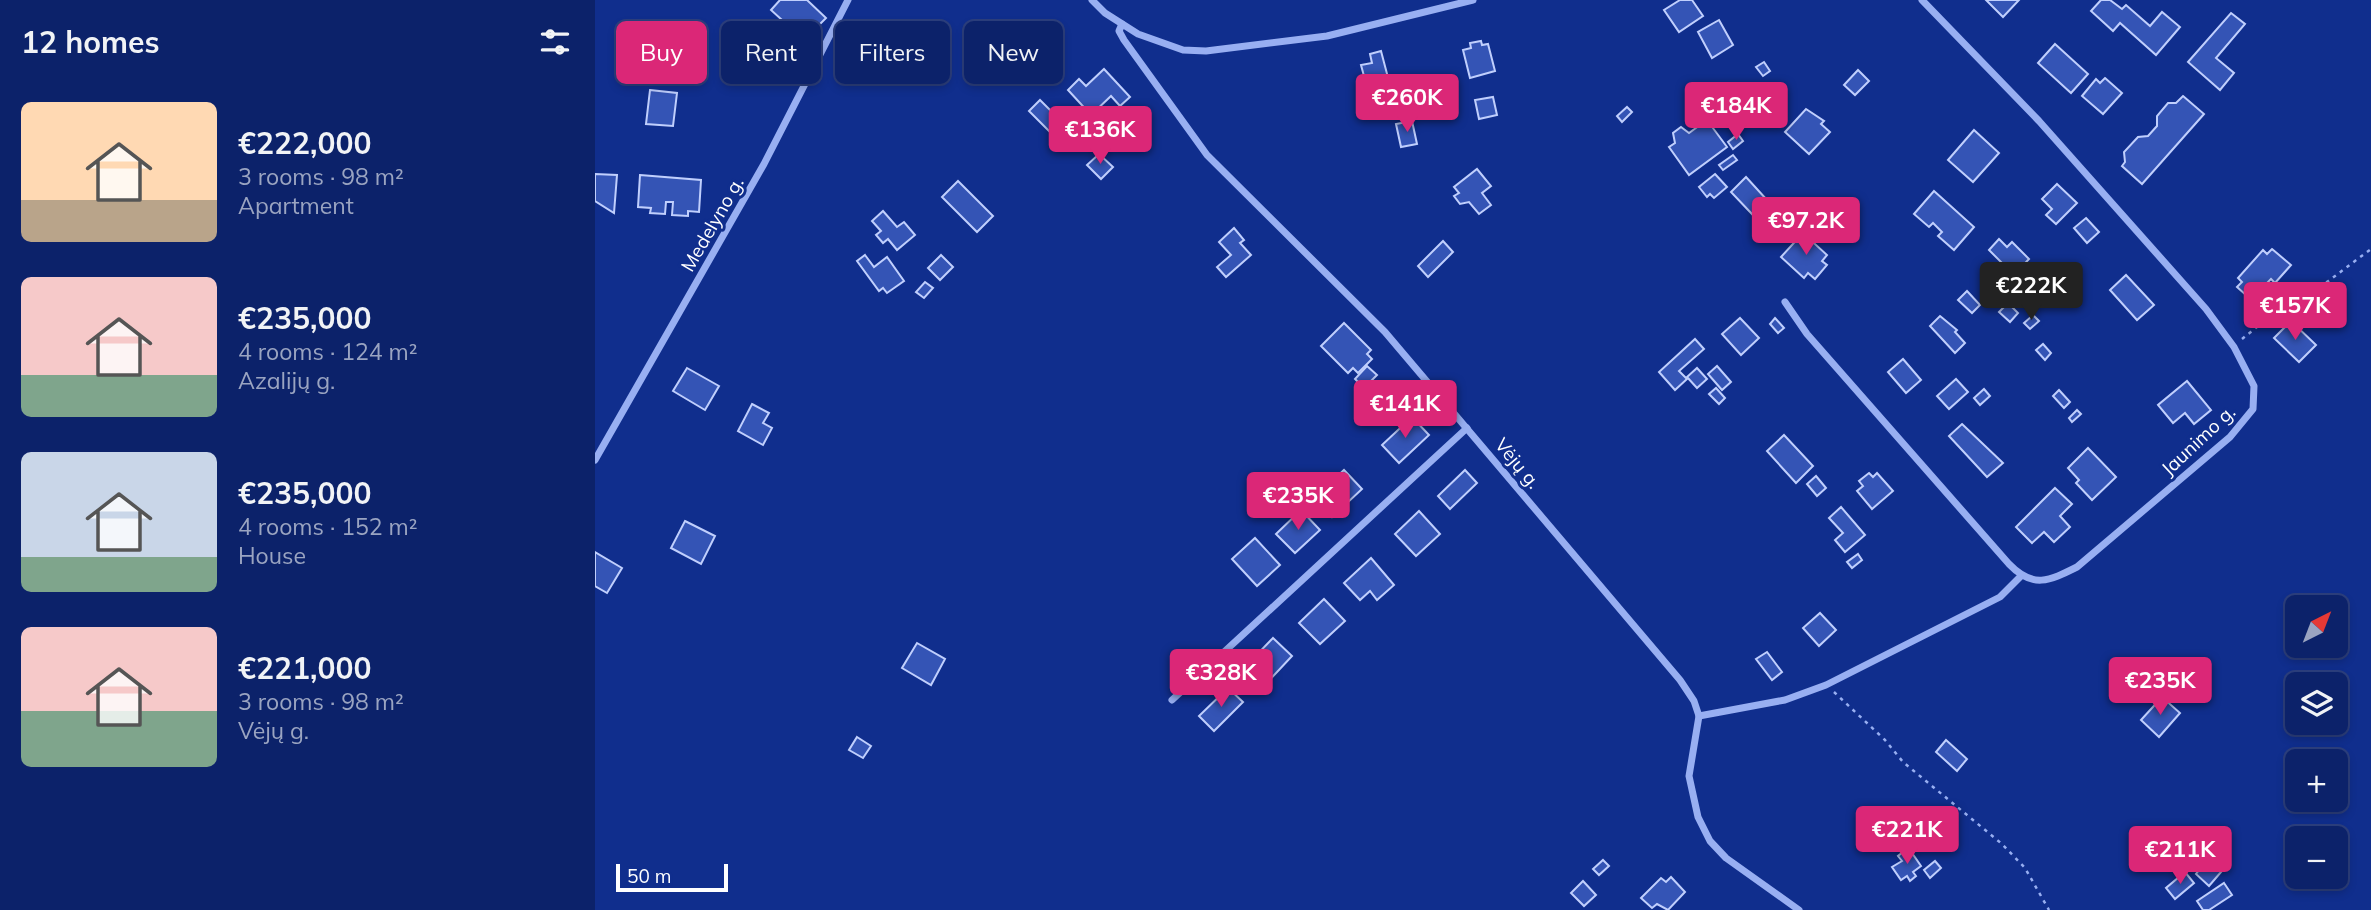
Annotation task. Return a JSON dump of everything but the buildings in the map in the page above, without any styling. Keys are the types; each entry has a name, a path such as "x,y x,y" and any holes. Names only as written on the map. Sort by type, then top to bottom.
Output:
{"street":[{"name":"Medelyno g.","path":"595,460 764,164 848,0"},
{"path":"1092,0 1122,24 1161,44 1183,50 1206,51 1328,36 1473,0"},
{"name":"Jaunimo g.","path":"1921,0 2083,169 2207,309 2234,347 2254,386 2253,409 2230,437 2077,567 2054,579 2037,581 2021,576"},
{"name":"Vėjų g.","path":"1122,24 1119,31 1137,60 1207,155 1385,332 1680,680 1694,701 1699,716"},
{"path":"1785,302 1807,334 2021,576 2010,590 1976,611 1826,685 1784,700 1699,716 1689,776 1693,801 1704,829 1726,858 1779,893 1799,910"},
{"path":"1172,700 1467,428"}],"path":[{"path":"2234,347 2293,298 2327,282 2371,249"},
{"path":"1826,685 1885,740 1903,762 2002,844 2025,868 2049,910"}]}
